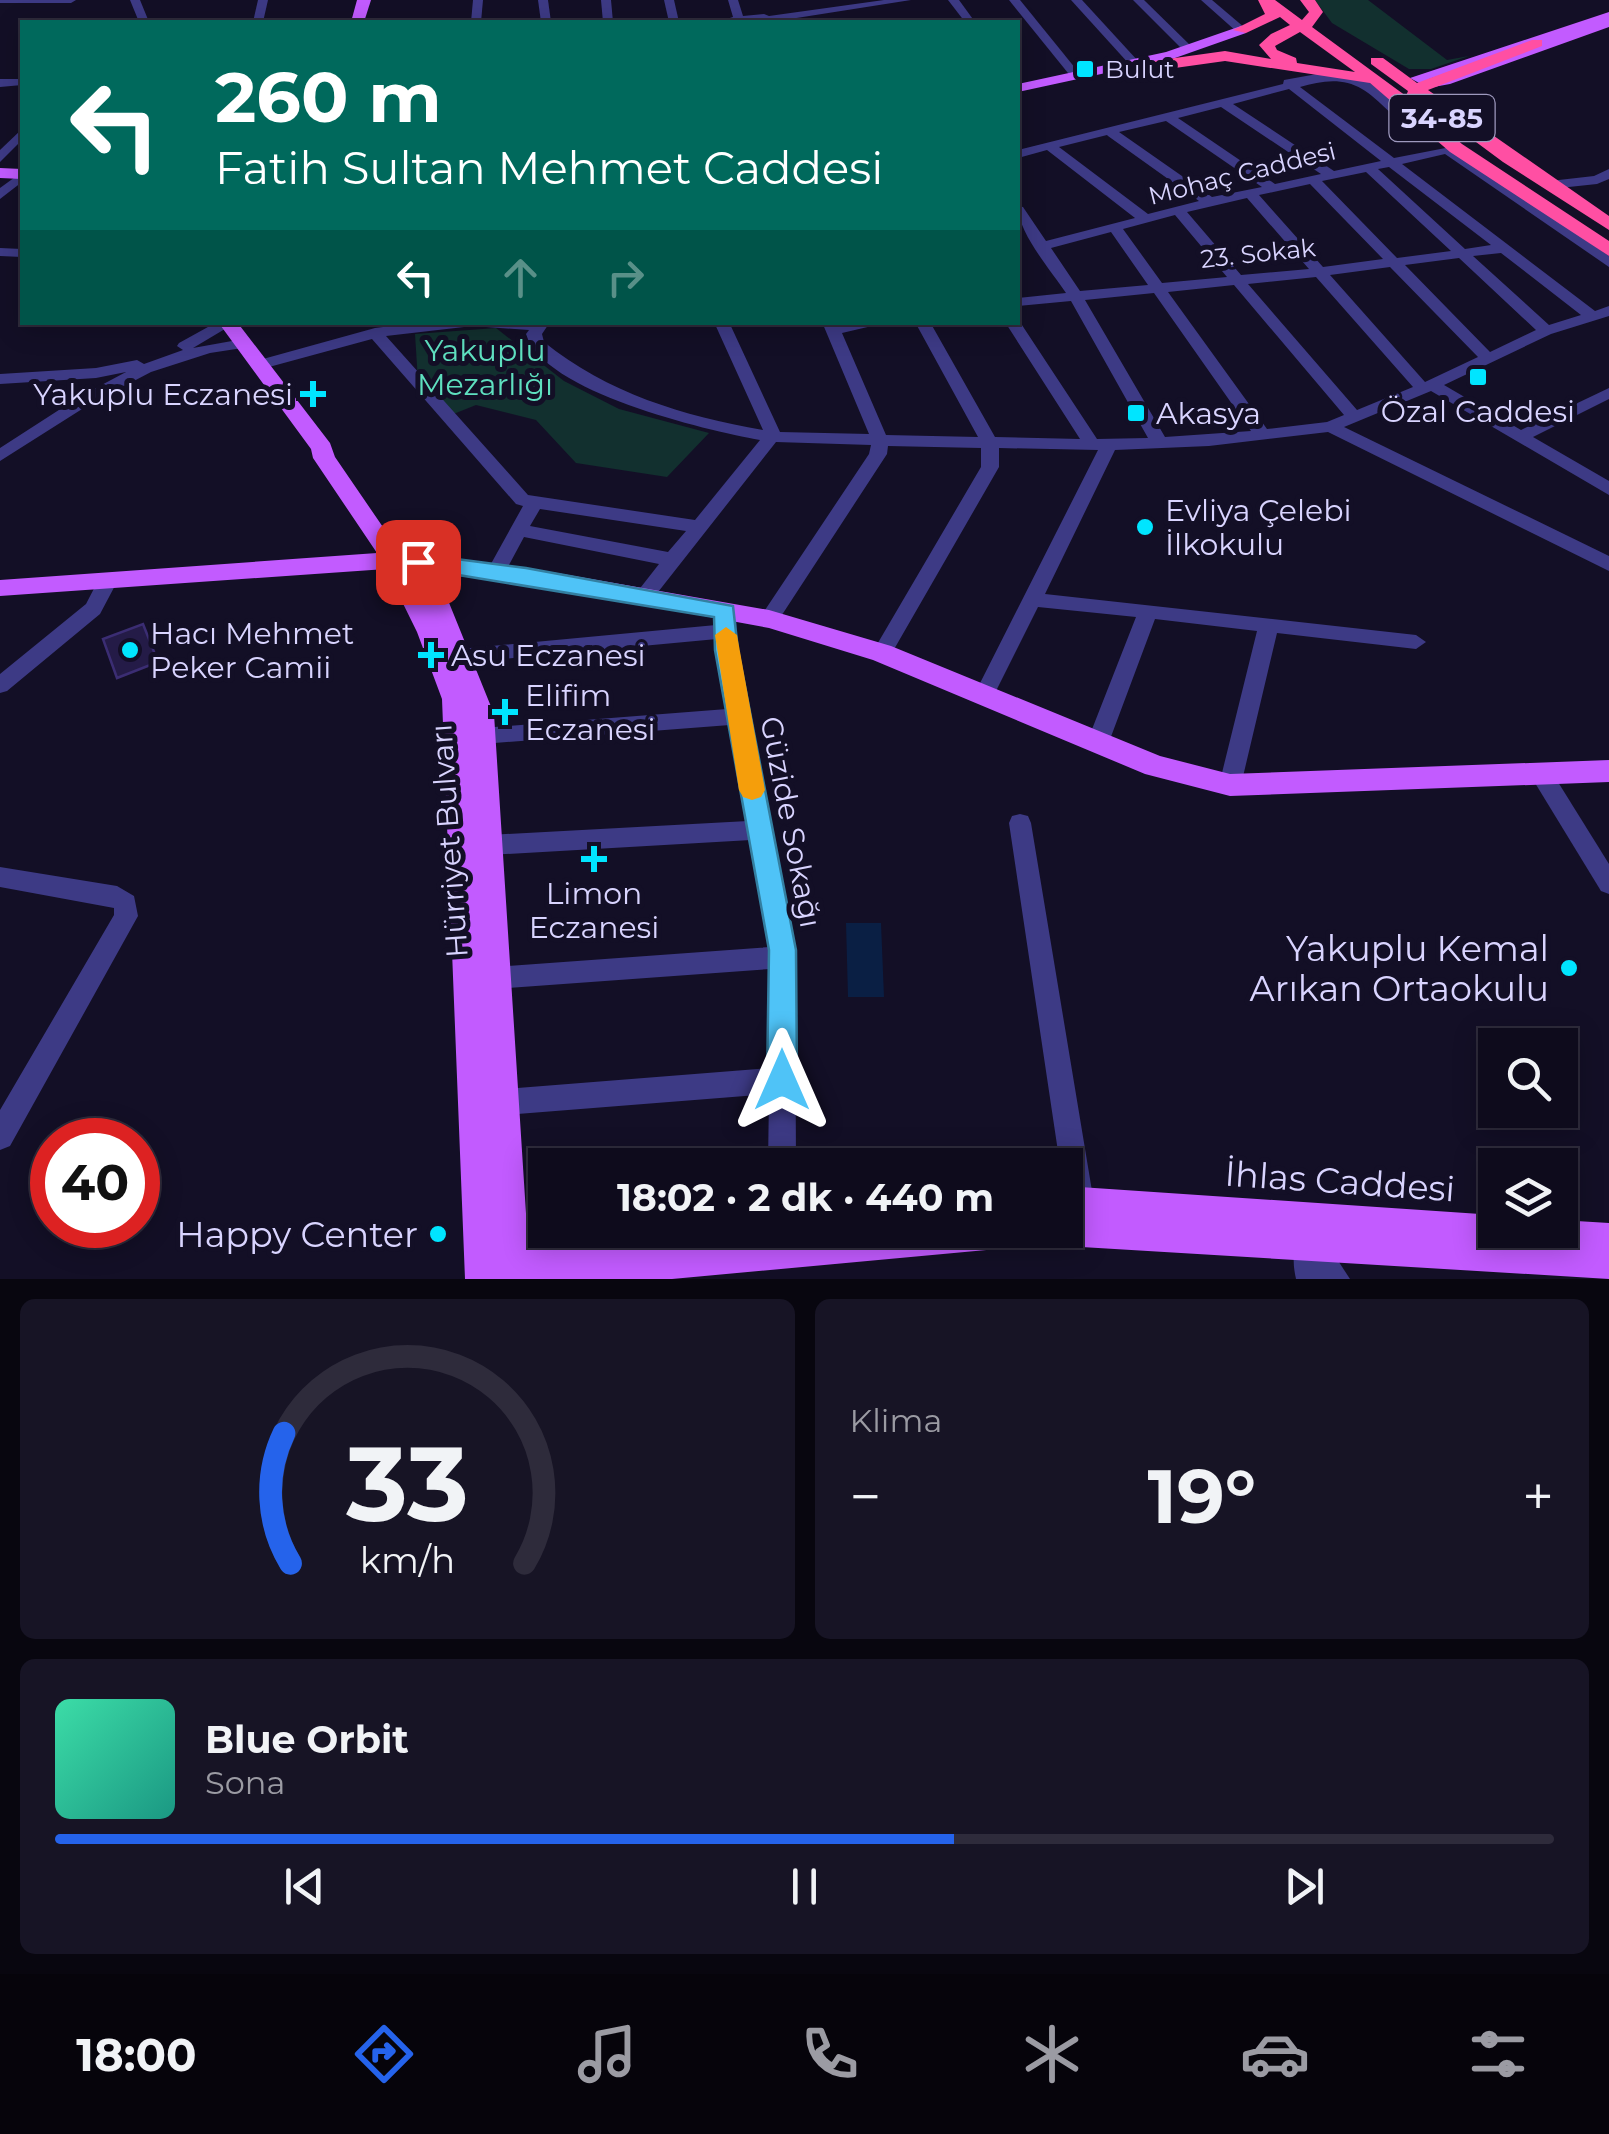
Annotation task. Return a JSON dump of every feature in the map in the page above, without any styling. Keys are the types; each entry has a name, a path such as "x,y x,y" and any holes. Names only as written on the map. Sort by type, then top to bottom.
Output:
{"highway":[{"name":"34-85","path":"1290,0 1328,36 1609,224"},
{"path":"1308,0 1316,16 1270,41 1267,49 1290,62 1321,61 1330,52 1328,36"},
{"path":"1241,30 1273,16 1270,1"},
{"path":"1270,1 1328,36 1451,149 1609,247"},
{"name":"34-85","path":"1270,1 1609,234"},
{"path":"1133,66 1290,30"},
{"path":"1328,36 1360,46 1401,70 1437,77 1437,94 1461,122"},
{"path":"1537,43 1431,81 1412,100 1416,108 1503,173 1609,247"},
{"path":"1133,66 1225,56 1352,75 1386,87"}],"main road":[{"path":"1437,77 1609,19"},
{"path":"1437,77 1609,19"},
{"path":"1020,88 1133,66 1241,30"},
{"path":"1020,88 1133,66"},
{"name":"Hürriyet Bulvarı","path":"229,325 322,448 336,452 410,566 460,656 481,714 504,1102 495,1273"},
{"path":"410,566 585,598 667,608 674,604"},
{"path":"0,588 105,587 410,566 496,571 644,596 726,621 769,620 882,653 1155,766 1230,785 1609,771"},
{"name":"Hürriyet Bulvarı","path":"410,566 455,699 495,1273"},
{"path":"0,602 105,587"},
{"name":"İhlas Caddesi","path":"1083,1216 1478,1242"},
{"name":"İhlas Caddesi","path":"1578,1245 1609,1241"},
{"path":"495,1273 643,1248"},
{"path":"495,1273 720,1248"},
{"name":"İhlas Caddesi","path":"1560,1248 1609,1264"}],"street":[{"path":"0,0 71,0"},
{"path":"753,20 801,8 874,0"},
{"path":"860,3 890,5 906,0"},
{"path":"953,0 968,20"},
{"path":"1014,0 1076,76"},
{"path":"1076,0 1133,66"},
{"path":"1138,0 1188,49"},
{"path":"1206,0 1241,30"},
{"path":"790,20 801,8"},
{"path":"1020,154 1328,76 1376,90 1408,120 1422,121"},
{"path":"1288,83 1504,248 1604,313"},
{"path":"1221,101 1330,174"},
{"path":"1170,118 1273,188"},
{"path":"1112,133 1210,202"},
{"path":"0,158 20,135"},
{"path":"1052,148 1146,219"},
{"path":"1451,149 1609,263"},
{"name":"Mohaç Caddesi","path":"1040,247 1310,178 1451,149"},
{"path":"1367,166 1546,331"},
{"path":"1550,185 1597,180 1609,173"},
{"path":"0,195 20,175"},
{"path":"1310,178 1486,357"},
{"path":"1250,193 1427,387 1609,489"},
{"path":"1178,210 1354,416"},
{"path":"1020,213 1074,293 1160,444"},
{"path":"1115,228 1162,288 1263,436"},
{"name":"23. Sokak","path":"1020,302 1074,293 1320,272 1504,248"},
{"path":"512,325 600,388 770,438 1099,445 1263,436 1330,427 1546,331 1604,313"},
{"path":"0,456 27,431 82,392 224,325"},
{"path":"258,365 411,325"},
{"path":"537,344 534,334 541,325"},
{"path":"542,325 545,340 596,380 770,438"},
{"path":"644,596 772,432 722,325"},
{"path":"882,653 990,466 990,444 924,325"},
{"path":"984,695 1075,523 1106,455 1014,325"},
{"path":"769,620 878,454 880,441 831,326"},
{"path":"375,332 522,500 702,526"},
{"path":"0,444 128,378 183,355 243,344"},
{"path":"0,379 141,364"},
{"path":"48,376 128,378"},
{"path":"48,376 82,392"},
{"path":"1520,437 1609,393"},
{"path":"1330,427 1609,564"},
{"path":"496,571 533,504"},
{"path":"518,530 674,560"},
{"path":"0,685 93,609 105,587"},
{"path":"1034,600 1416,642"},
{"path":"1098,742 1148,612"},
{"path":"460,656 726,621"},
{"name":"Güzide Sokağı","path":"726,621 738,716 782,956 782,1148"},
{"path":"1230,785 1268,628"},
{"path":"482,736 738,716"},
{"path":"1540,772 1609,884"},
{"path":"1020,823 1065,1148"},
{"path":"489,845 759,830"},
{"path":"0,877 117,896 126,904 126,916 0,1136"},
{"path":"496,978 782,956"},
{"path":"504,1102 782,1080"},
{"path":"1307,1231 1306,1259 1311,1279"},
{"path":"1307,1231 1335,1279"}],"green space":[{"path":"1315,0 1368,0 1447,60 1469,56 1431,69 1409,69 1332,23"},
{"name":"Yakuplu Mezarlığı","path":"496,328 564,381 619,409 709,433 667,477 576,463 536,420 476,405 451,415 418,381 415,334"}],"water":[{"path":"846,923 881,923 884,997 848,997"}],"building":[{"name":"Hacı Mehmet Peker Camii","path":"143,624 158,662 117,678 103,639"}],"slow traffic":[{"path":"726,635 752,790"}],"place":[{"name":"Bulut","path":"1085,69"},
{"name":"Özal Caddesi","path":"1478,377"},
{"name":"Yakuplu Eczanesi","path":"313,394"},
{"name":"Akasya","path":"1136,413"},
{"name":"Evliya Çelebi İlkokulu","path":"1145,527"},
{"name":"Hacı Mehmet Peker Camii","path":"130,650"},
{"name":"Asu Eczanesi","path":"431,655"},
{"name":"Elifim Eczanesi","path":"505,712"},
{"name":"Limon Eczanesi","path":"594,859"},
{"name":"Yakuplu Kemal Arıkan Ortaokulu","path":"1569,968"},
{"name":"Happy Center","path":"438,1234"}],"route":[{"path":"418,562 496,571 726,612 726,650 782,950 782,1080"}]}
